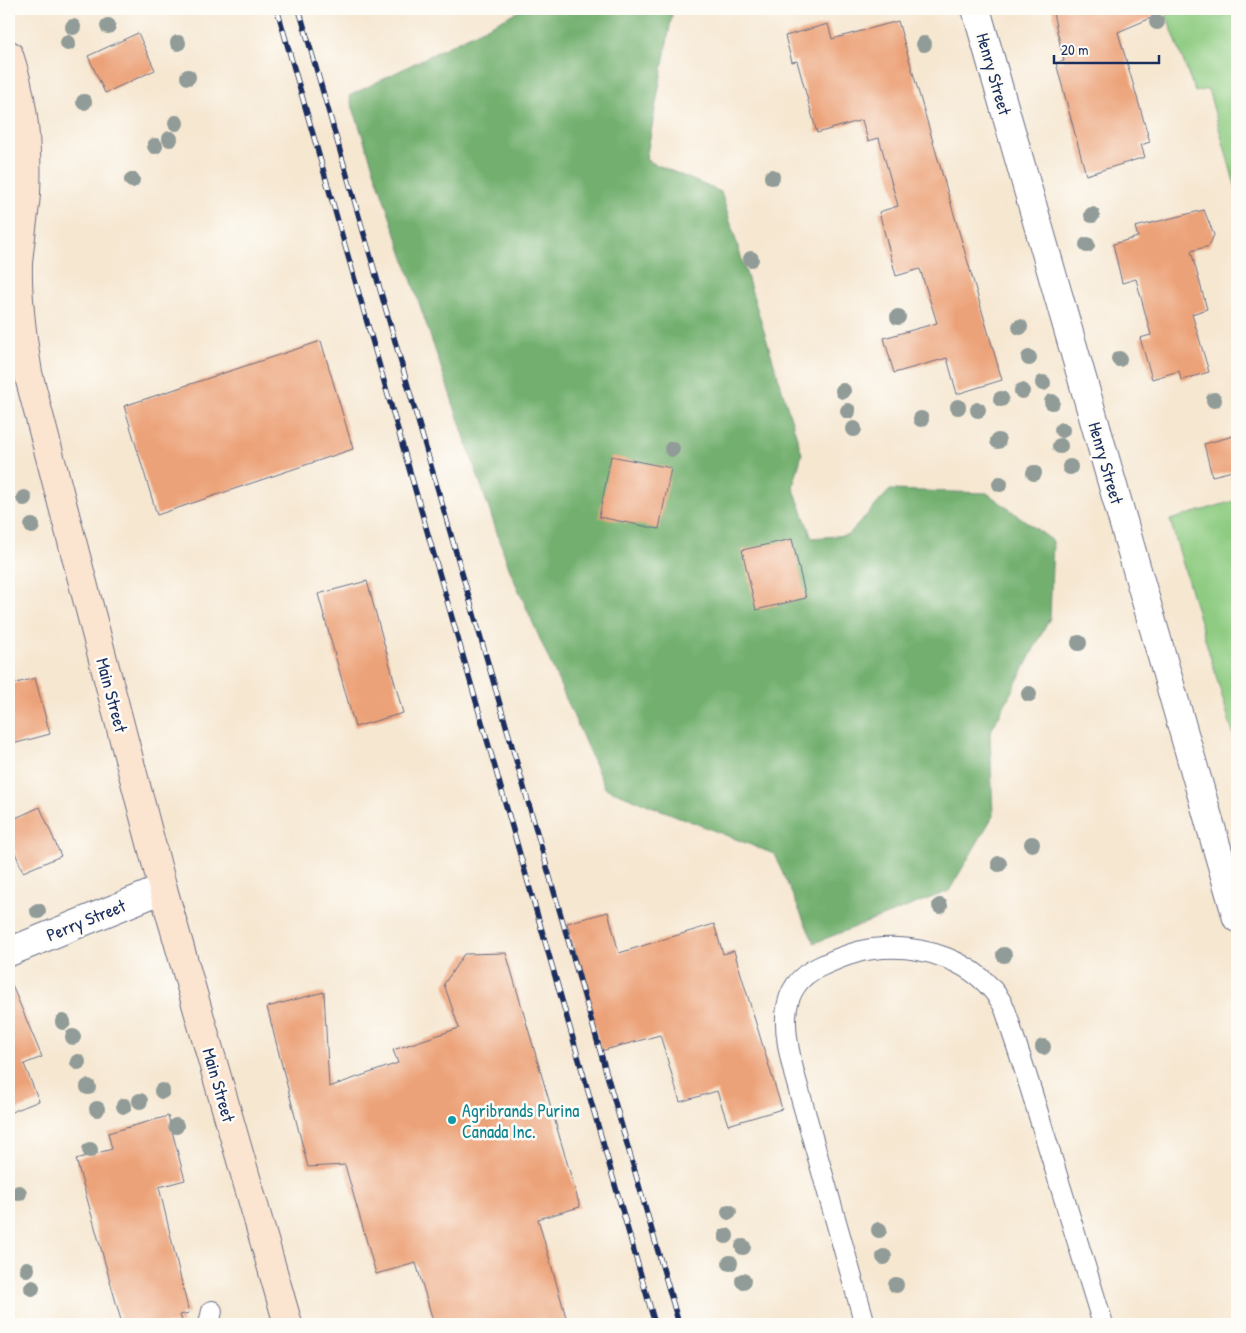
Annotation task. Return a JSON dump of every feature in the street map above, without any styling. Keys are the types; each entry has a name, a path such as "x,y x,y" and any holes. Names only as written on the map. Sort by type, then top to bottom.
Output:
{"main road":[{"name":"Main Street","path":"9,55 20,97 27,151 26,195 14,263 28,372 163,889 288,1324"}],"street":[{"name":"Henry Street","path":"976,9 1237,918"},
{"name":"Perry Street","path":"9,952 163,889"}],"lane":[{"path":"865,1324 794,1073 784,1031 788,1004 795,986 816,968 872,949 902,948 937,954 968,968 1002,1004 1021,1057 1103,1324"}],"green space":[{"path":"523,9 673,9 646,160 721,192 802,454 793,487 812,538 848,535 890,490 987,493 1053,541 1050,618 990,733 993,816 949,891 814,943 774,854 605,788 509,568 349,96"},
{"path":"1164,9 1237,9 1237,192 1208,89 1195,92"},
{"path":"1237,500 1237,747 1170,520"}],"building":[{"path":"1052,9 1172,9 1118,32 1150,142 1141,145 1145,157 1086,175 1056,63 1064,61"},
{"path":"898,21 1002,380 957,394 947,358 894,373 884,338 937,323 920,269 896,276 879,212 898,206 879,138 868,141 862,120 817,133 797,61 792,62 785,36 828,24 832,39"},
{"path":"138,33 155,70 105,93 88,56"},
{"path":"1204,210 1214,235 1209,246 1191,251 1207,309 1192,314 1209,372 1181,380 1179,371 1152,379 1140,338 1151,335 1136,279 1122,283 1113,244 1138,237 1135,227"},
{"path":"321,341 353,449 157,515 124,406"},
{"path":"1237,435 1237,470 1212,476 1204,444"},
{"path":"611,456 671,468 659,529 599,517"},
{"path":"792,539 806,598 756,610 742,550"},
{"path":"367,581 403,713 355,727 318,594"},
{"path":"35,678 50,734 9,745 9,685"},
{"path":"40,807 61,856 23,872 9,838 9,821"},
{"path":"608,912 619,953 714,924 723,954 734,951 782,1109 728,1125 717,1091 680,1102 660,1035 601,1051 567,923"},
{"name":"Agribrands Purina Canada Inc.","path":"506,953 580,1207 538,1219 568,1324 434,1324 416,1263 376,1274 345,1165 308,1167 267,1007 324,992 329,1087 398,1063 393,1050 459,1028 444,984 464,954"},
{"path":"9,978 42,1057 24,1064 39,1101 9,1113"},
{"path":"168,1116 185,1180 159,1187 189,1313 180,1315 183,1324 122,1324 76,1159 112,1149 108,1133"}],"railway":[{"path":"277,9 655,1324"},
{"path":"299,9 679,1324"}],"place":[{"name":"Agribrands Purina Canada Inc.","path":"452,1120"}]}
